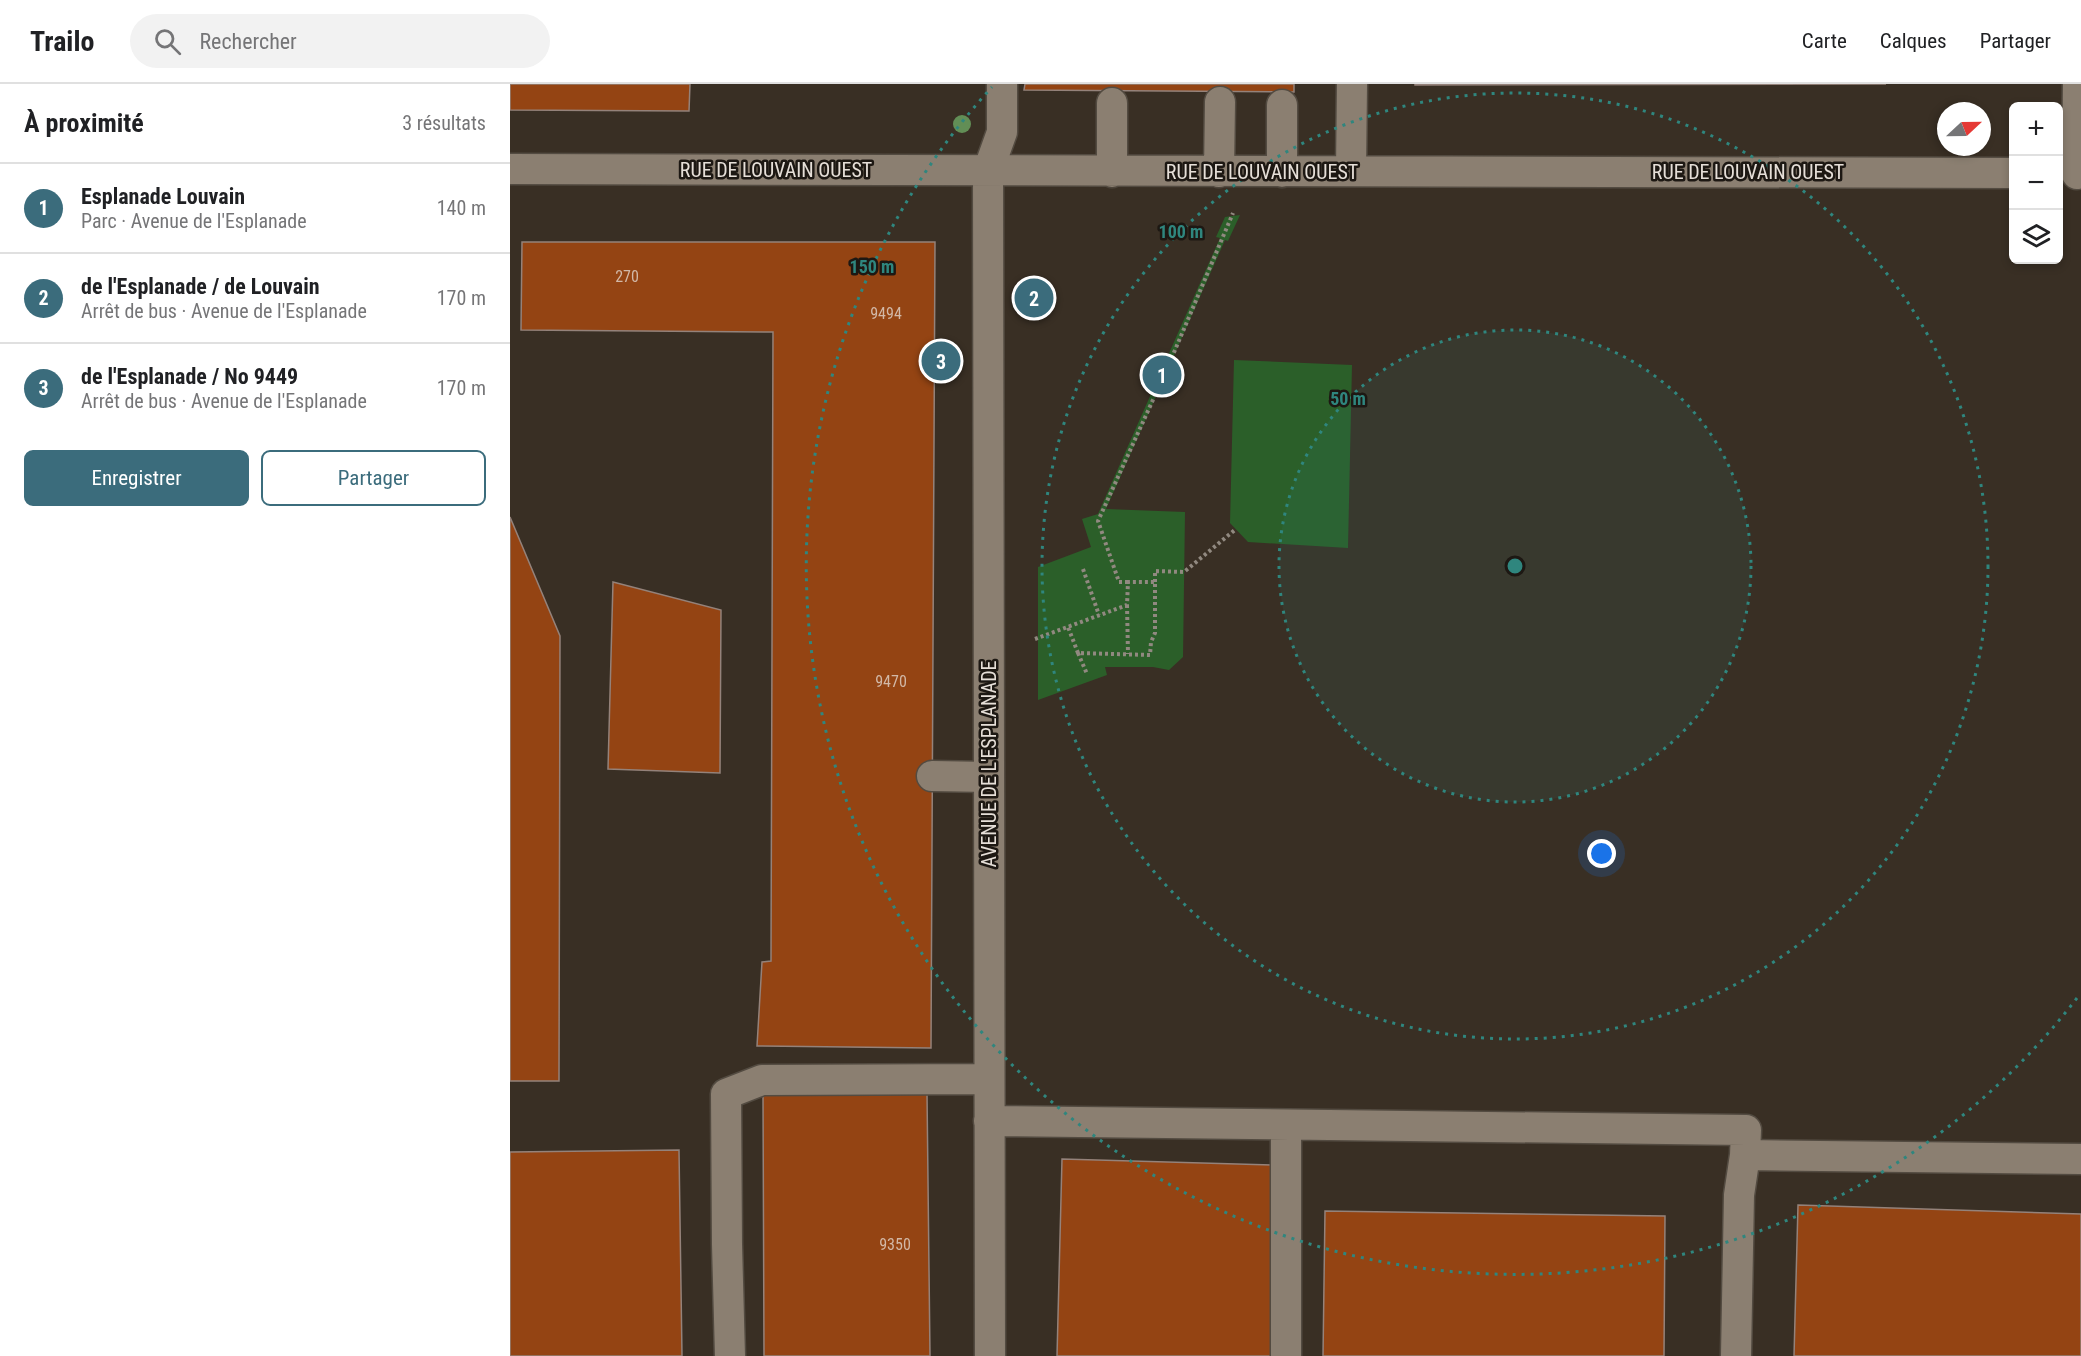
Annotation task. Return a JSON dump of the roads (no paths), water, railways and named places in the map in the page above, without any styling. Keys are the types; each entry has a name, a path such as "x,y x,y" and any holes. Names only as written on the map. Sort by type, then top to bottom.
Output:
{"street":[{"name":"AVENUE DE L'ESPLANADE","path":"990,1356 988,171 1002,132 1002,84"},
{"path":"1351,171 1352,84"},
{"path":"2072,174 2078,84"},
{"path":"1219,172 1220,102"},
{"path":"1112,103 1112,172"},
{"path":"1282,105 1282,172"},
{"name":"RUE DE LOUVAIN OUEST","path":"510,169 2009,173"},
{"path":"932,766 989,767"},
{"path":"730,1356 726,1094 762,1080 989,1079"},
{"path":"989,1121 1746,1130 1745,1155 1738,1195 1736,1356"},
{"path":"1286,1125 1286,1356"},
{"path":"1745,1155 2081,1159"}],"place":[{"name":"de l'Esplanade / de Louvain","path":"1034,298"},
{"name":"de l'Esplanade / No 9449","path":"941,361"},
{"name":"Esplanade Louvain","path":"1162,375"}]}
